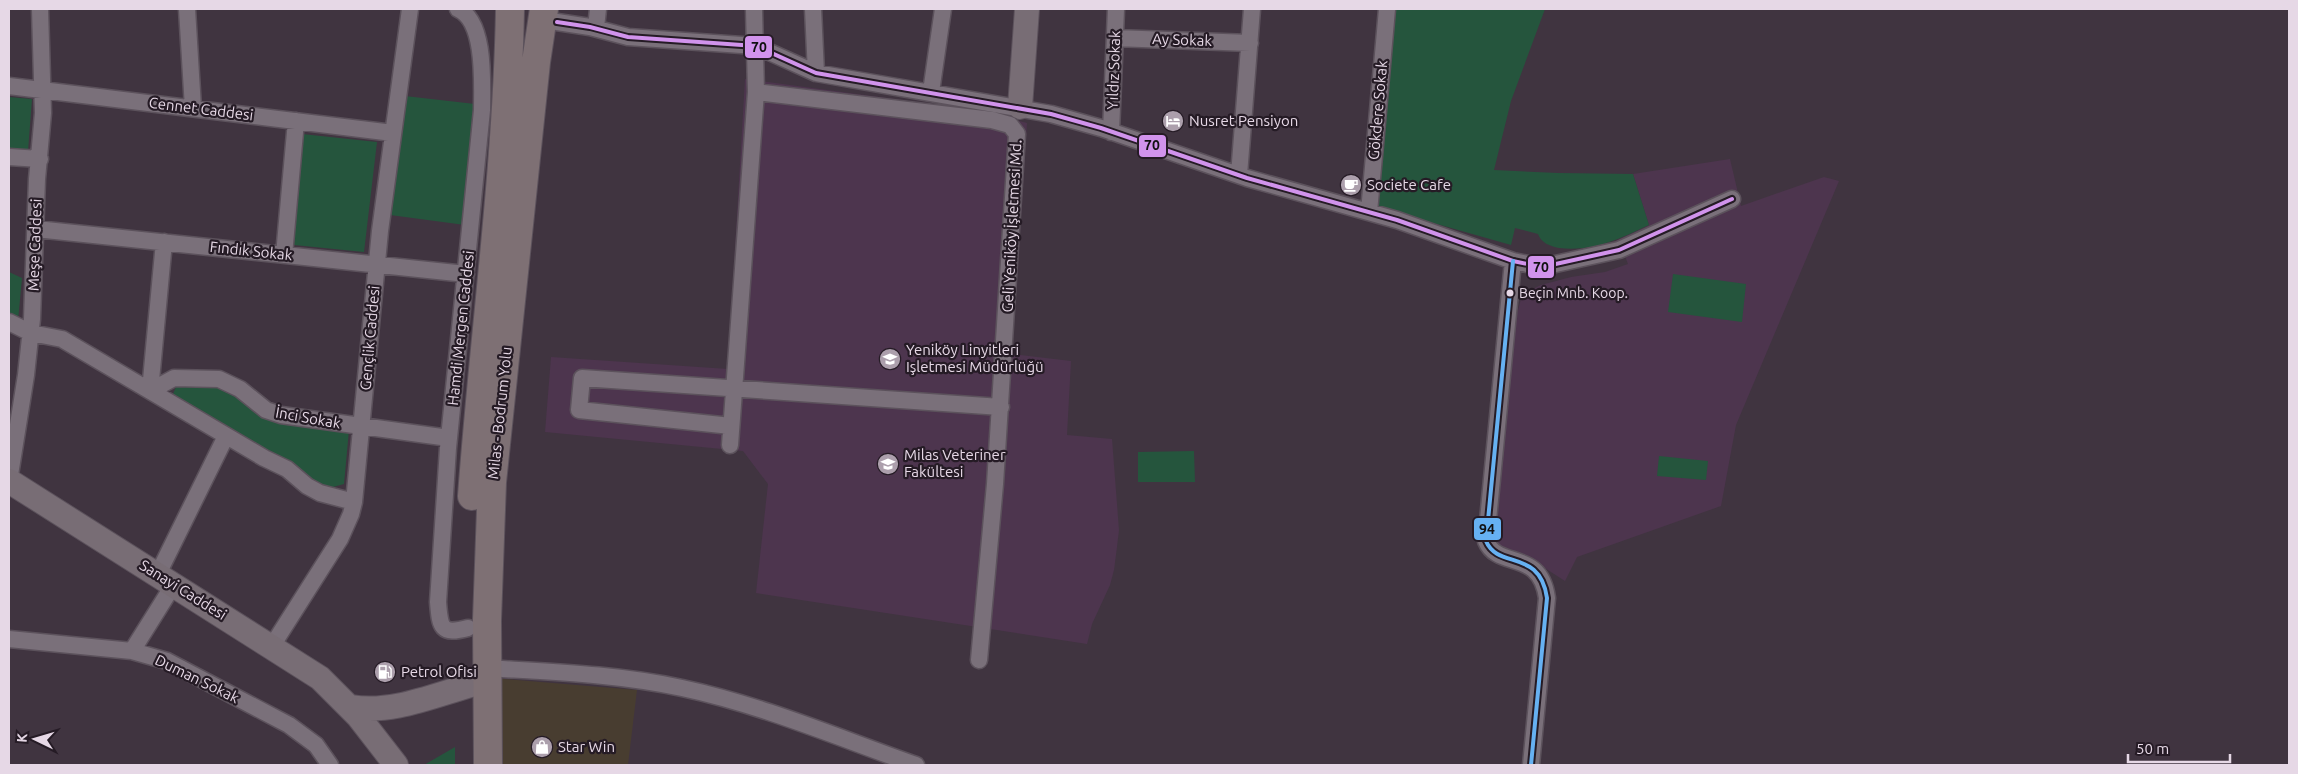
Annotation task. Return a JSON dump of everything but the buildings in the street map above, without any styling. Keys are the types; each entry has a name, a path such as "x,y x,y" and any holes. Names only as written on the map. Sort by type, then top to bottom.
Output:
{"highway":[{"path":"497,9 509,64"},
{"path":"509,64 510,9"},
{"name":"Milas - Bodrum Yolu","path":"471,765 492,482 536,62 551,15"},
{"name":"Milas - Bodrum Yolu","path":"488,765 478,677 468,628 471,512 500,209 509,64"}],"street":[{"name":"Meşe Caddesi","path":"9,481 31,333 43,89 40,9"},
{"path":"187,9 193,108"},
{"name":"Gençlik Caddesi","path":"272,646 340,539 354,502 376,264 410,9"},
{"name":"Hamdi Mergen Caddesi","path":"458,9 468,15 473,23 481,59 482,81 480,136 449,438 439,614 446,630 451,632 468,628"},
{"path":"596,28 598,9"},
{"path":"730,446 756,92 754,9"},
{"path":"812,9 816,73"},
{"path":"931,92 942,9"},
{"path":"1020,107 1027,9"},
{"name":"Yıldız Sokak","path":"1111,132 1116,9"},
{"path":"1239,175 1252,9"},
{"name":"Gökdere Sokak","path":"1369,212 1387,9"},
{"path":"551,15 628,37 756,46 816,73 1020,107 1051,114 1239,175 1369,212 1513,260 1542,267 1613,251 1732,199"},
{"name":"Ay Sokak","path":"1115,38 1250,43"},
{"name":"Cennet Caddesi","path":"9,86 393,134"},
{"name":"Geli Yeniköy İşletmesi Md.","path":"756,92 992,120 1014,129 1019,139 1001,407 979,660"},
{"path":"284,255 296,121"},
{"path":"9,157 40,159"},
{"name":"Fındık Sokak","path":"36,229 466,274"},
{"path":"150,392 164,242"},
{"path":"1513,260 1486,541 1489,548 1494,552 1529,565 1541,578 1546,588 1547,598 1531,765"},
{"path":"9,322 31,333 62,340 226,436 287,469 307,486 330,496 354,502"},
{"name":"İnci Sokak","path":"150,392 174,378 219,379 234,385 260,406 273,413 449,438"},
{"path":"731,426 579,410 582,378 734,387 1001,407"},
{"path":"132,651 166,579 226,436"},
{"name":"Sanayi Caddesi","path":"9,481 320,678 350,707 396,765"},
{"name":"Duman Sokak","path":"9,640 132,651 167,661 234,697 275,716 316,746 330,765"},
{"path":"350,707 366,709 393,706 478,677 597,675 682,688 759,709 916,765"}],"shaded area":[{"name":"Yeniköy Linyitleri Işletmesi Müdürlüğü","path":"745,79 976,110 1027,123 1012,354 1071,361 1067,435 1112,439 1119,530 1117,547 1110,585 1092,624 1087,644 756,593 768,484 743,451 545,432 551,357 728,369"},
{"path":"1730,159 1741,206 1824,177 1839,181 1736,425 1721,506 1577,557 1565,581 1526,556 1492,546 1515,321 1521,299 1531,290 1541,285 1571,277 1605,272 1628,264 1619,239 1649,225 1633,174"},
{"path":"492,678 637,690 628,765 497,765"}],"green space":[{"path":"1396,9 1545,9 1511,101 1494,170 1633,174 1649,225 1606,243 1571,249 1546,244 1538,234 1515,228 1511,245 1377,207"},
{"path":"405,96 475,104 465,225 390,215"},
{"path":"9,97 32,99 28,151 9,149"},
{"path":"302,134 377,142 364,252 294,245"},
{"path":"9,272 22,278 18,321 9,316"},
{"path":"1673,274 1746,284 1742,322 1668,312"},
{"path":"178,382 210,385 225,389 239,396 251,409 263,415 349,430 344,484 333,487 320,485 283,459 173,394"},
{"path":"1194,451 1195,482 1138,482 1138,452"},
{"path":"1659,456 1708,461 1706,480 1657,476"},
{"path":"455,747 455,765 424,765"}],"transit line":[{"name":"70","path":"557,22 590,27 628,37 756,46 816,73 1051,114 1101,128 1247,178 1397,220 1513,261 1542,267 1619,250 1732,199"},
{"name":"94","path":"1513,261 1486,541 1492,550 1500,555 1528,566 1536,572 1543,582 1547,598 1531,765"}],"place":[{"name":"Nusret Pensiyon","path":"1173,121"},
{"name":"Societe Cafe","path":"1351,185"},
{"name":"Beçin Mnb. Koop.","path":"1510,293"},
{"name":"Yeniköy Linyitleri Işletmesi Müdürlüğü","path":"890,359"},
{"name":"Milas Veteriner Fakültesi","path":"888,464"},
{"name":"Petrol Ofisi","path":"385,672"},
{"name":"Star Win","path":"542,747"}]}
